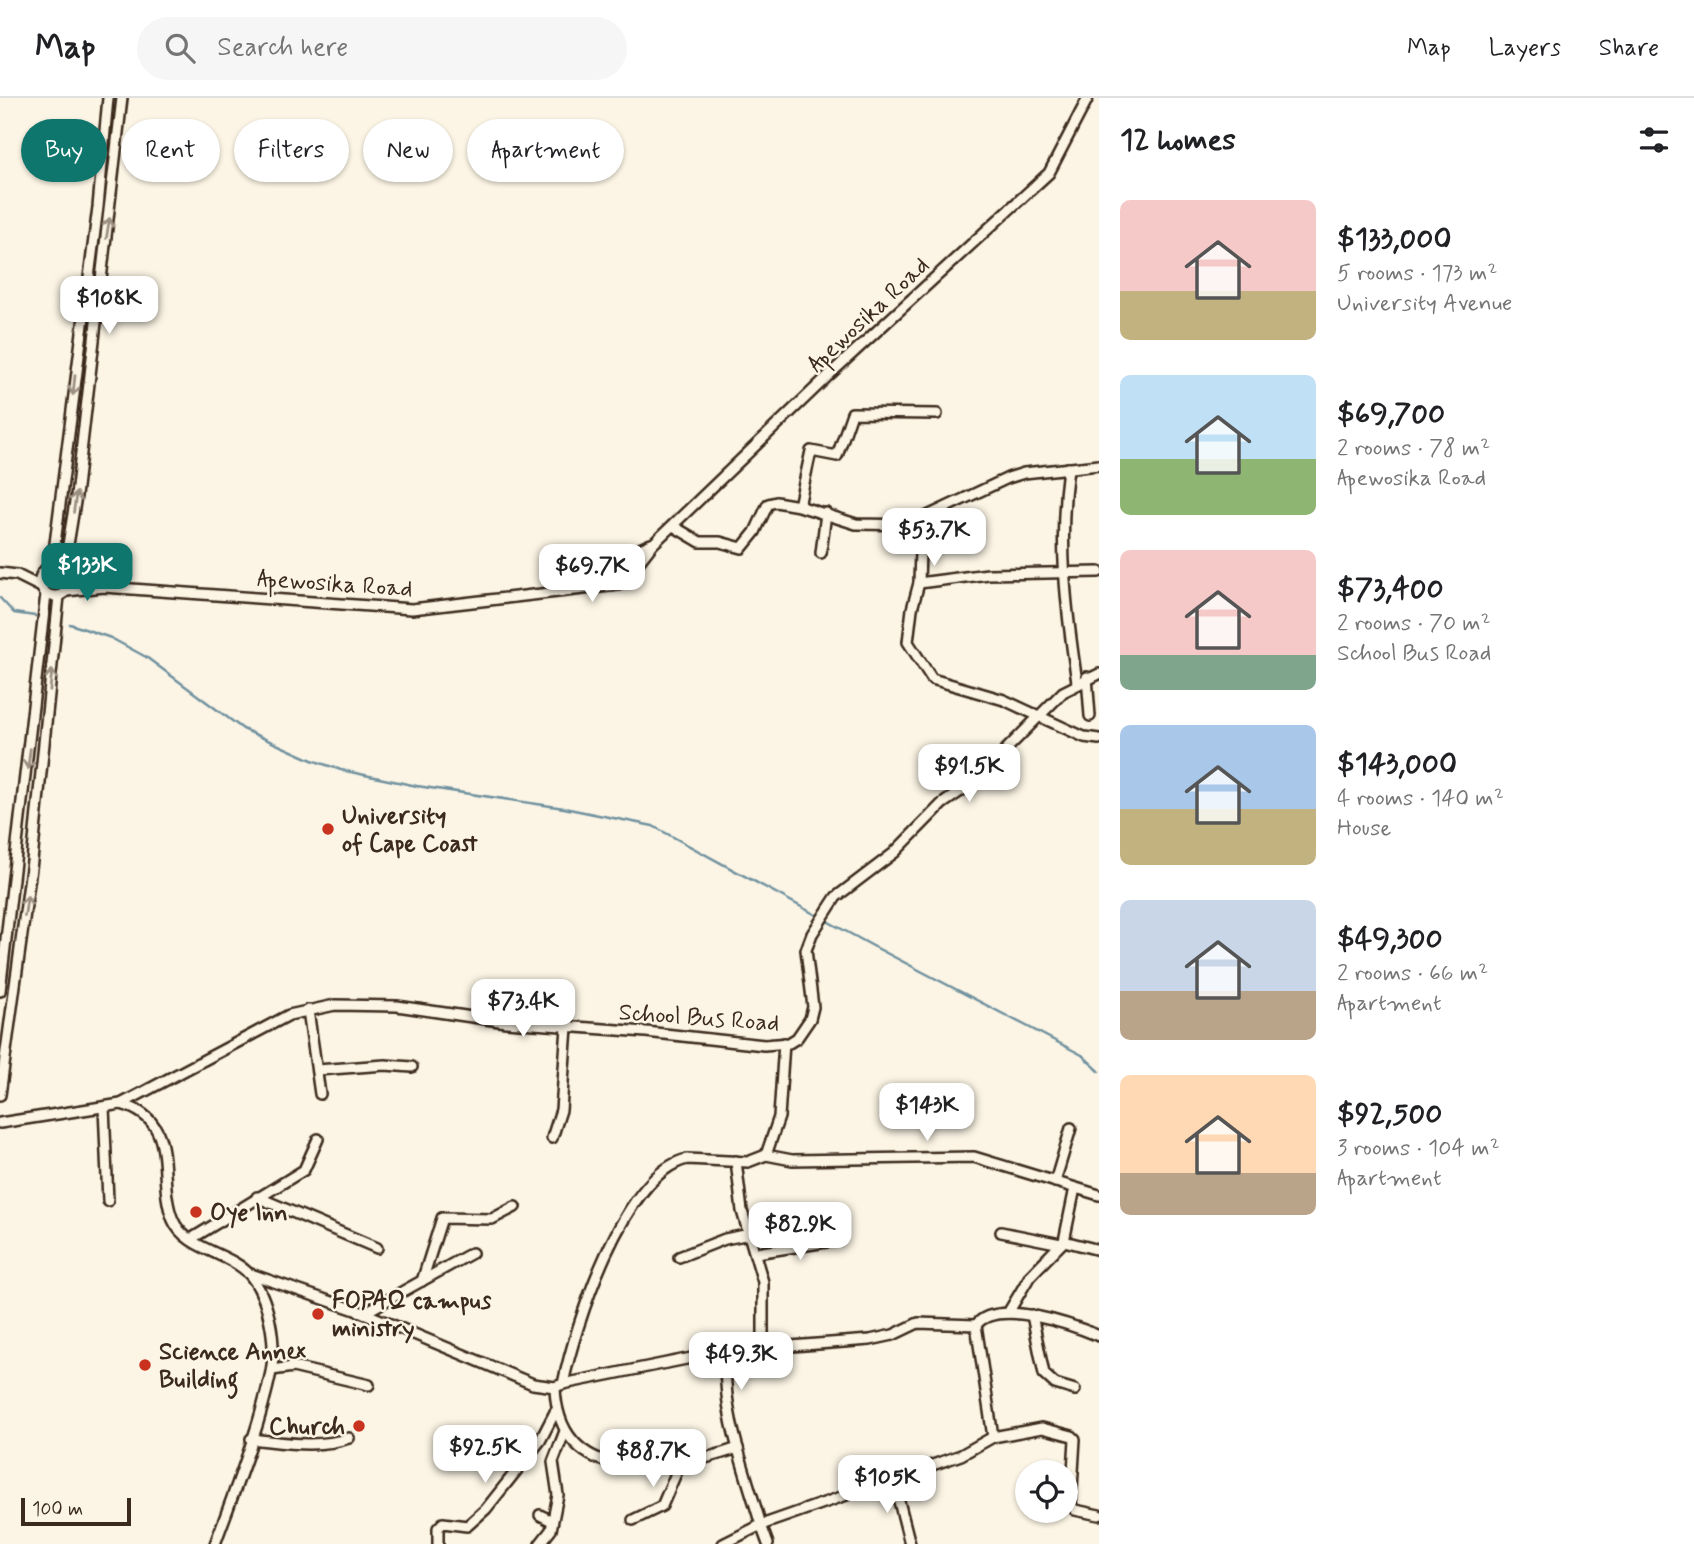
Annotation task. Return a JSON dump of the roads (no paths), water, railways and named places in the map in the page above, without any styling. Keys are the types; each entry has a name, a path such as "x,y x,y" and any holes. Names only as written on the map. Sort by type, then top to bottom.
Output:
{"street":[{"path":"0,573 42,575 52,567 98,207 108,98"},
{"path":"104,587 70,580 64,569 78,477 122,98"},
{"name":"Apewosika Road","path":"628,576 653,544 829,375 1049,173 1088,98"},
{"path":"799,506 811,451 837,456 852,413 937,414"},
{"path":"1099,465 1008,478 921,519 918,526 919,583 912,609 908,642 930,678 1004,700 1084,737 1099,739"},
{"path":"1068,468 1061,521 1064,573 1077,682"},
{"path":"673,526 700,542 720,542 742,548 755,532 768,504 776,502 826,513 856,524 918,526"},
{"path":"821,553 826,513"},
{"name":"Apewosika Road","path":"562,592 610,563 653,544"},
{"path":"610,563 625,564 628,576 618,585 611,584 605,576 610,563"},
{"path":"52,567 64,569"},
{"path":"919,583 988,574 1099,572"},
{"path":"18,575 44,590 62,593 104,587"},
{"path":"0,991 44,590 42,575"},
{"path":"0,1096 32,861 62,593 70,580"},
{"name":"Apewosika Road","path":"104,587 412,609 618,585"},
{"name":"School Bus Road","path":"0,1123 121,1104 279,1021 308,1010 335,1005 397,1006 567,1027 646,1032 764,1045 797,1038 810,1019 813,1007 807,950 823,915 843,891 894,853 942,804 974,782 1077,682 1099,674"},
{"path":"1087,677 1090,716"},
{"path":"308,1010 320,1094"},
{"path":"552,1138 561,1110 567,1027"},
{"path":"438,1544 438,1528 443,1523 467,1526 485,1509 540,1441 555,1412 559,1385 598,1269 638,1197 677,1161 757,1161 766,1155 779,1117 783,1043"},
{"path":"317,1070 385,1065 412,1067"},
{"path":"121,1104 135,1108 145,1115 156,1131 164,1147 168,1204 174,1222 191,1239 248,1273 364,1313 533,1384 559,1385 726,1351 870,1340 893,1335 918,1322 976,1325 982,1319 1008,1313 1032,1315 1099,1336"},
{"path":"104,1107 108,1201"},
{"path":"1055,1182 1071,1129"},
{"path":"191,1239 304,1170 318,1139"},
{"path":"766,1155 792,1160 974,1157 1099,1195"},
{"path":"736,1161 742,1211 763,1282 763,1347"},
{"path":"1008,1313 1030,1276 1063,1242 1075,1188"},
{"path":"257,1197 377,1248"},
{"path":"422,1281 442,1218 492,1219 516,1207"},
{"path":"1001,1232 1099,1250"},
{"path":"679,1257 725,1239 750,1234"},
{"path":"756,1254 839,1240"},
{"path":"364,1313 472,1254"},
{"path":"219,1543 272,1370 270,1326 259,1291 248,1273"},
{"path":"1032,1315 1044,1374 1055,1384 1075,1390"},
{"path":"976,1325 993,1437"},
{"path":"726,1351 724,1378 727,1406 768,1544"},
{"path":"272,1370 293,1367 369,1385"},
{"path":"555,1412 565,1431 584,1453 596,1460 631,1466 681,1464 738,1448"},
{"path":"723,1544 761,1524 961,1455 993,1437 1042,1428 1072,1436 1076,1444 1071,1506 1076,1510 1099,1515"},
{"path":"540,1544 551,1530 558,1495 553,1462 565,1431"},
{"path":"251,1439 300,1444 338,1442 349,1438"},
{"path":"633,1520 662,1506 681,1464"},
{"path":"893,1478 910,1544"},
{"path":"540,1515 552,1521"}],"waterway":[{"path":"0,598 14,613 35,616"},
{"path":"70,624 111,638 146,657 243,729 312,760 341,770 417,786 564,808 653,826 871,945 1082,1055 1099,1071"}],"place":[{"name":"University of Cape Coast","path":"328,829"},
{"name":"Oye Inn","path":"196,1212"},
{"name":"FOPAQ campus ministry","path":"318,1314"},
{"name":"Science Annex Building","path":"145,1365"},
{"name":"Church","path":"359,1426"}]}
